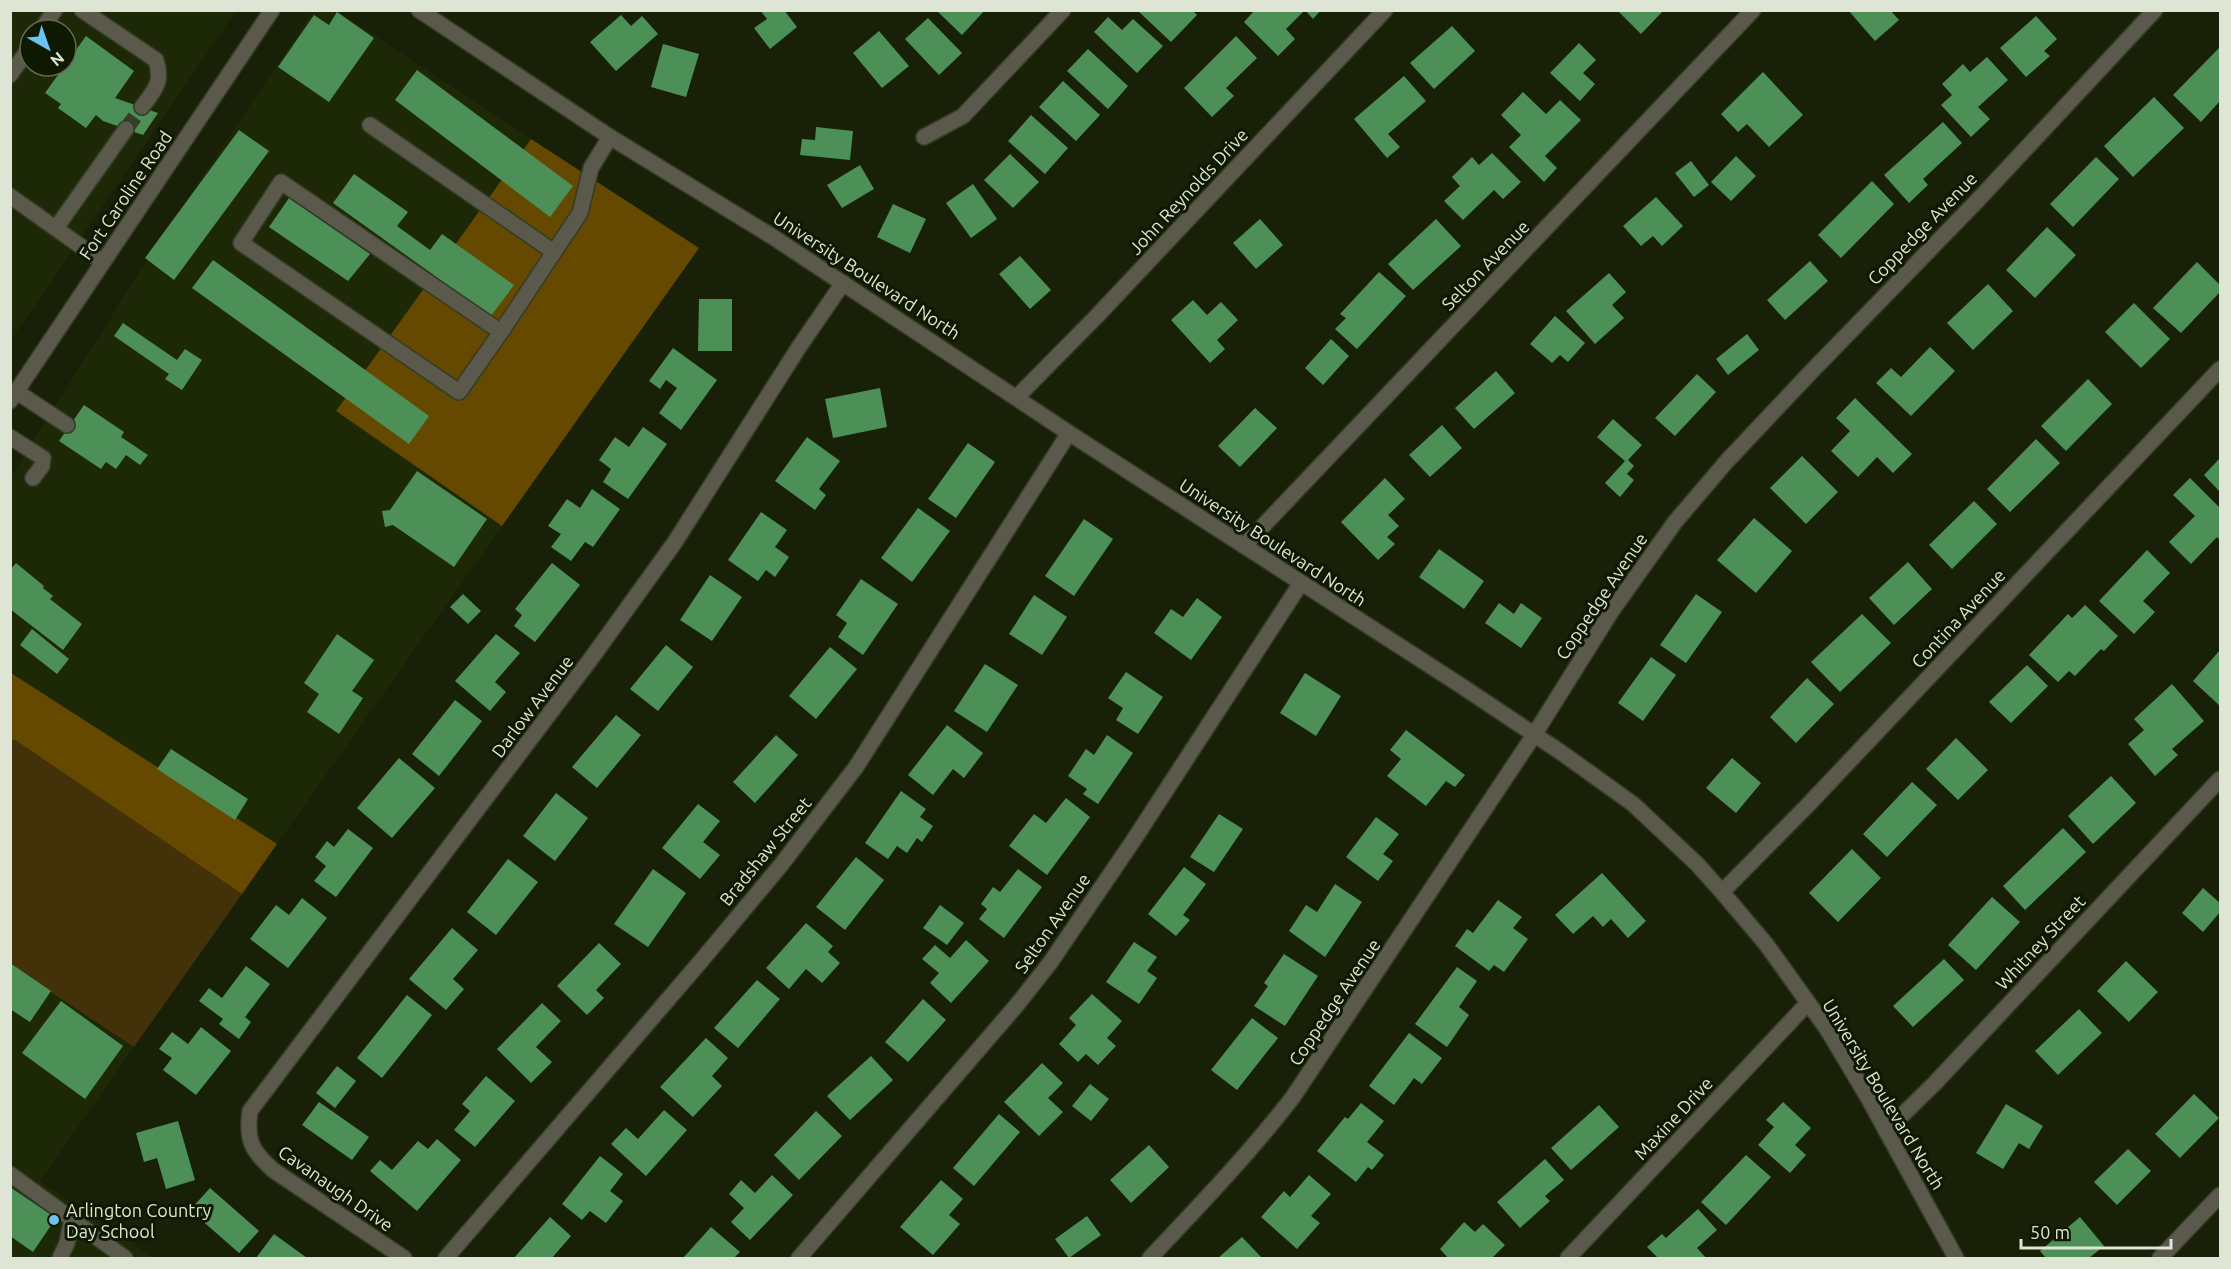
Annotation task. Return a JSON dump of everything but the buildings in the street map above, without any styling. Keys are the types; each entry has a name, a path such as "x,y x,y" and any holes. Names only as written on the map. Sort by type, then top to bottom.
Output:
{"street":[{"path":"81,10 156,60 160,82 142,107"},
{"name":"Fort Caroline Road","path":"14,397 272,10"},
{"name":"University Boulevard North","path":"419,10 610,136 773,237 1069,433 1534,735 1633,804 1697,864 1722,892 1766,944 1827,1029 1956,1258"},
{"path":"924,137 963,116 1063,10"},
{"name":"John Reynolds Drive","path":"1017,397 1385,10"},
{"name":"Selton Avenue","path":"1244,546 1753,10"},
{"name":"Coppedge Avenue","path":"1150,1258 1207,1200 1267,1131 1293,1097 1534,735 1611,612 1675,522 1785,400 1977,201 2155,10"},
{"path":"370,125 554,252"},
{"path":"56,228 126,129"},
{"path":"501,332 281,182 241,243 459,392 501,332 580,213 591,168 610,136"},
{"path":"10,196 103,262"},
{"name":"Darlow Avenue","path":"250,1144 248,1126 250,1111 593,656 675,542 799,347 843,283"},
{"name":"Contina Avenue","path":"1722,892 1807,806 2220,369"},
{"path":"14,397 67,425"},
{"name":"Bradshaw Street","path":"446,1258 701,962 781,865 856,767 1069,433"},
{"path":"10,437 43,458 42,466 33,478"},
{"name":"Selton Avenue","path":"799,1258 1016,1006 1050,963 1133,841 1301,583"},
{"name":"Whitney Street","path":"1886,1131 1935,1083 2220,779"},
{"name":"Maxine Drive","path":"1568,1258 1807,1004"},
{"name":"Cavanaugh Drive","path":"250,1144 273,1170 404,1258"},
{"path":"10,1174 124,1258"},
{"path":"2160,1258 2220,1195"},
{"path":"60,1258 67,1243 72,1218"}],"shaded area":[{"path":"11,11 236,11 11,340"},
{"path":"313,11 337,11 531,139 336,411 502,526 277,844 11,673 10,478 145,263"},
{"path":"531,139 699,248 502,526 336,411"},
{"path":"11,673 277,844 242,894 14,739 11,743"},
{"path":"14,738 242,894 134,1047 11,966 10,743"},
{"path":"10,966 134,1047 40,1181 154,1258 11,1258"}],"tunnel":[{"path":"126,129 142,107"}],"place":[{"name":"Arlington Country Day School","path":"54,1220"}]}
